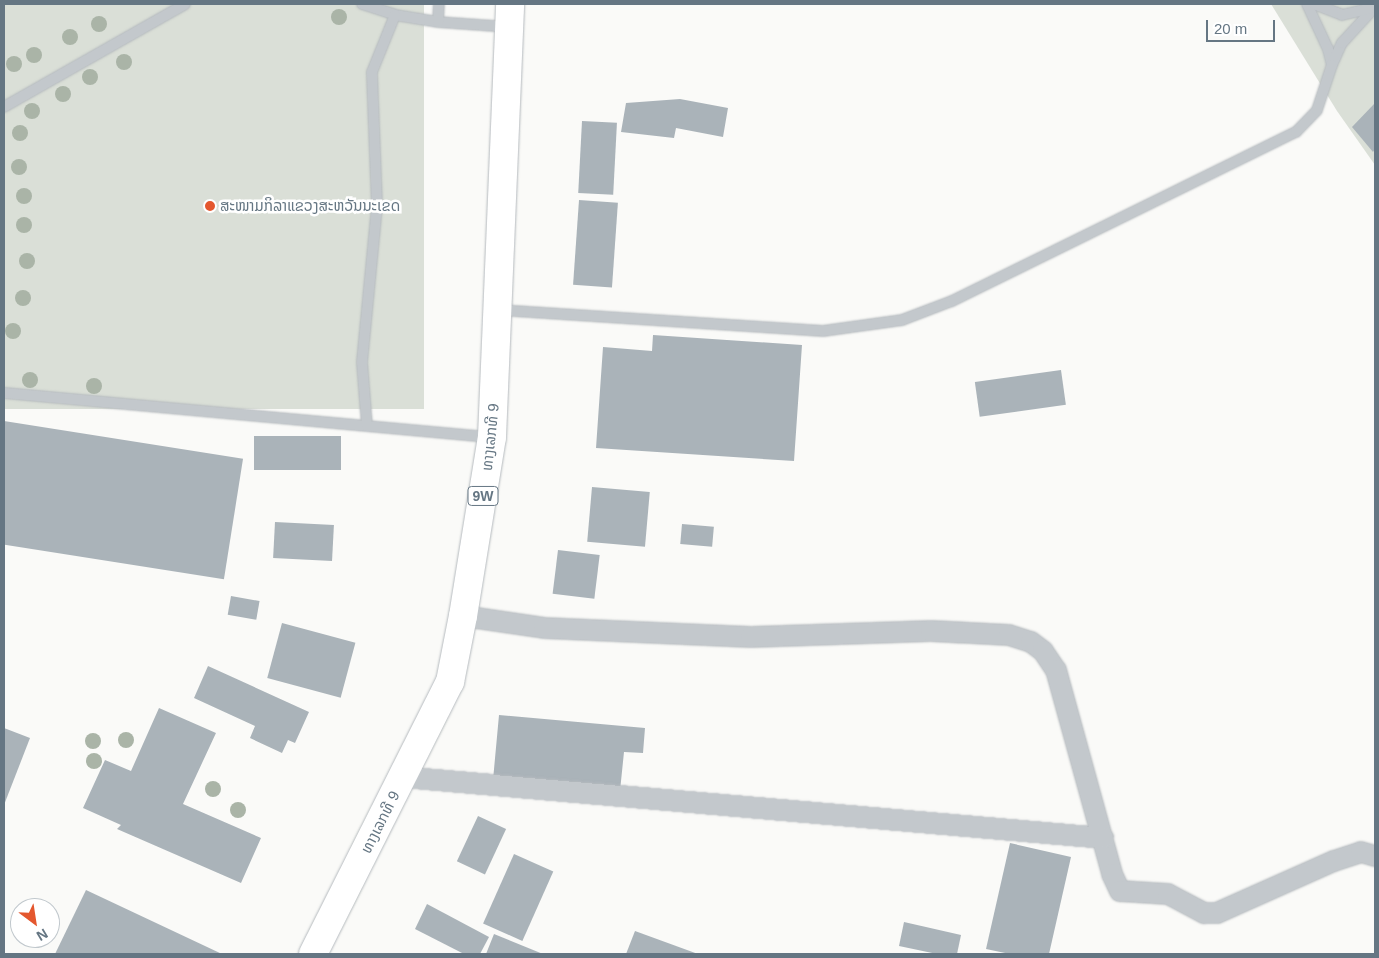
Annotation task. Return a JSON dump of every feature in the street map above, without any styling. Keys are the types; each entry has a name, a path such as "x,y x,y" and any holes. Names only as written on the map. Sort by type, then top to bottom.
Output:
{"main road":[{"name":"ທາງເລກທີ 9","path":"313,954 450,682 463,616 492,437 510,16"}],"street":[{"path":"463,616 544,628 751,637 931,631 1009,635 1031,642 1044,651 1056,670 1112,874 1120,890 1168,894 1204,914 1217,914 1334,861 1361,852 1375,856"},
{"path":"402,777 1103,838"}],"lane":[{"path":"4,107 185,4"},
{"path":"362,4 395,15 438,22 510,16"},
{"path":"438,22 439,4"},
{"path":"1307,4 1328,49 1332,65"},
{"path":"1314,4 1325,11 1342,15 1359,14 1375,7"},
{"path":"498,310 823,331 902,320 952,301 1296,132 1317,110 1332,65 1342,43 1375,7"},
{"path":"367,426 362,362 377,205 372,72 395,15"},
{"path":"4,393 492,437"}],"shaded area":[{"name":"ສະໜາມກິລາແຂວງສະຫວັນນະເຂດ","path":"4,4 424,4 424,409 4,409"},
{"path":"1271,4 1375,4 1375,165 1337,111"}],"building":[{"path":"680,99 728,108 723,137 676,128 674,138 621,132 626,103"},
{"path":"1375,103 1375,149 1373,152 1352,127"},
{"path":"582,121 617,123 613,195 578,193"},
{"path":"579,200 618,203 612,288 573,285"},
{"path":"653,335 802,345 794,461 596,448 603,347 652,351"},
{"path":"1061,370 1066,405 980,417 975,382"},
{"path":"4,421 243,459 224,579 4,545"},
{"path":"254,436 341,436 341,470 254,470"},
{"path":"592,487 650,492 645,547 587,542"},
{"path":"275,522 334,525 332,561 273,558"},
{"path":"682,524 714,527 712,547 680,544"},
{"path":"558,550 600,555 594,599 553,594"},
{"path":"231,596 260,601 256,620 228,615"},
{"path":"282,623 355,643 341,698 267,678"},
{"path":"208,666 309,712 295,743 288,740 282,753 250,738 255,726 194,698"},
{"path":"159,708 216,733 183,804 261,838 241,883 117,829 121,825 83,808 105,760 131,771"},
{"path":"499,715 645,728 643,753 624,752 620,791 493,780"},
{"path":"4,728 30,738 4,805"},
{"path":"478,816 506,829 485,874 457,861"},
{"path":"1010,843 1071,857 1049,954 1010,954 986,949"},
{"path":"514,854 553,871 522,941 483,923"},
{"path":"86,890 222,954 55,954 58,948 60,948 60,944"},
{"path":"427,904 489,937 480,954 464,954 415,929"},
{"path":"904,922 961,935 957,954 937,954 899,946"},
{"path":"635,931 698,954 626,954"},
{"path":"494,934 543,954 486,954"}],"place":[{"name":"ສະໜາມກິລາແຂວງສະຫວັນນະເຂດ","path":"210,206"}]}
